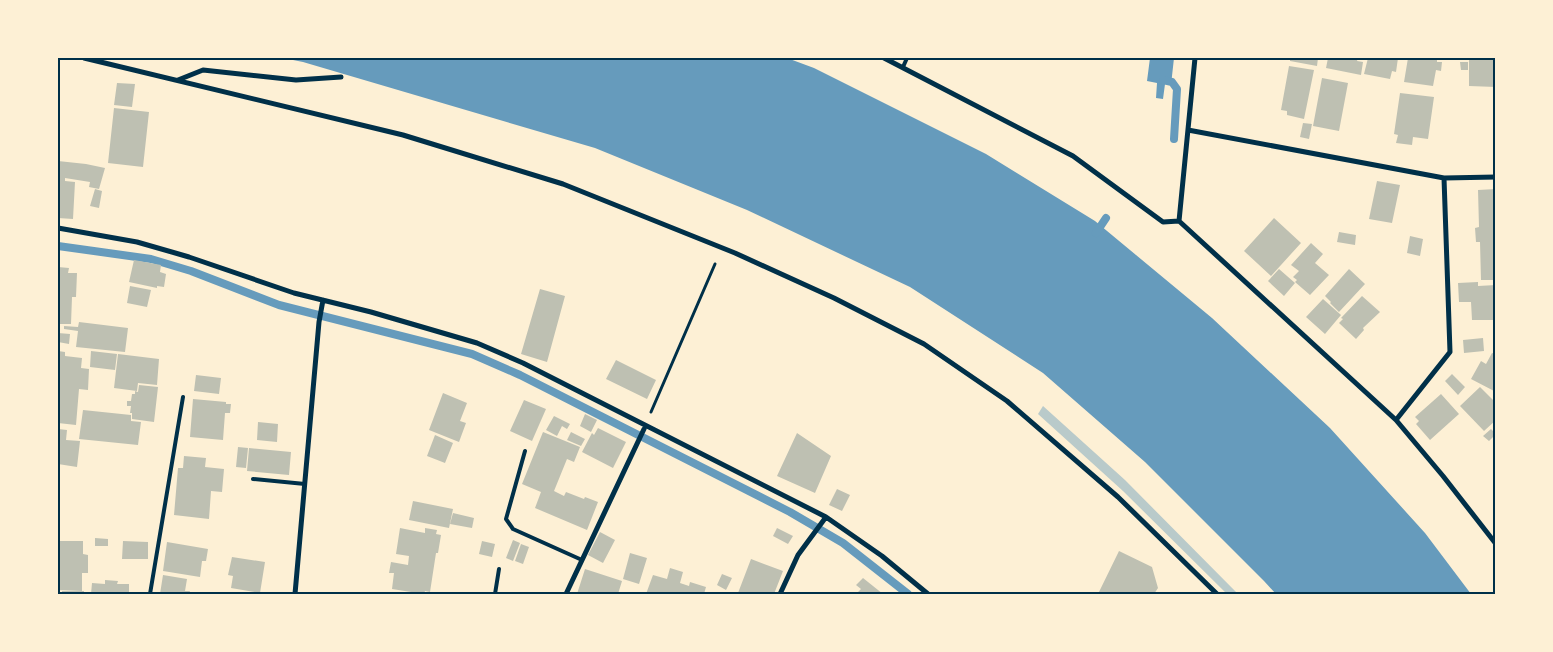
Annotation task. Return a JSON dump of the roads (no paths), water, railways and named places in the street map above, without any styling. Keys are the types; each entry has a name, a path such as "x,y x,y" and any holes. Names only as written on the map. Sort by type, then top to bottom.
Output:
{"street":[{"path":"84,58 403,135 563,184 735,253 834,298 924,344 1007,401 1118,497 1217,594"},
{"path":"884,58 1073,156 1163,222 1180,222 1396,420 1496,544"},
{"path":"1180,222 1195,58"},
{"path":"178,80 203,70 296,80 341,77"},
{"path":"1188,130 1444,178 1496,177"},
{"path":"1396,420 1450,352 1444,178"},
{"path":"58,228 137,242 189,257 294,293 477,343 524,363 824,519 882,556 928,594"},
{"path":"295,594 319,322 323,300"},
{"path":"566,594 645,427"},
{"path":"780,594 798,554 824,519"}],"lane":[{"path":"903,67 907,58"},
{"path":"150,594 183,397"},
{"path":"526,451 506,519 513,529 582,560"},
{"path":"253,479 305,484"},
{"path":"495,594 499,569"}],"water":[{"path":"283,58 787,58 814,68 986,154 1095,221 1212,318 1330,428 1425,533 1471,594 1276,594 1145,462 1043,373 910,287 747,210 595,148 303,62"},
{"path":"1150,58 1174,58 1171,85 1165,84 1163,99 1156,98 1157,83 1147,81"}],"waterway":[{"path":"1163,80 1172,82 1177,89 1174,139"},
{"path":"1096,233 1106,218"},
{"path":"58,246 151,259 191,271 279,305 472,354 520,375 790,512 843,543 908,594"}]}
